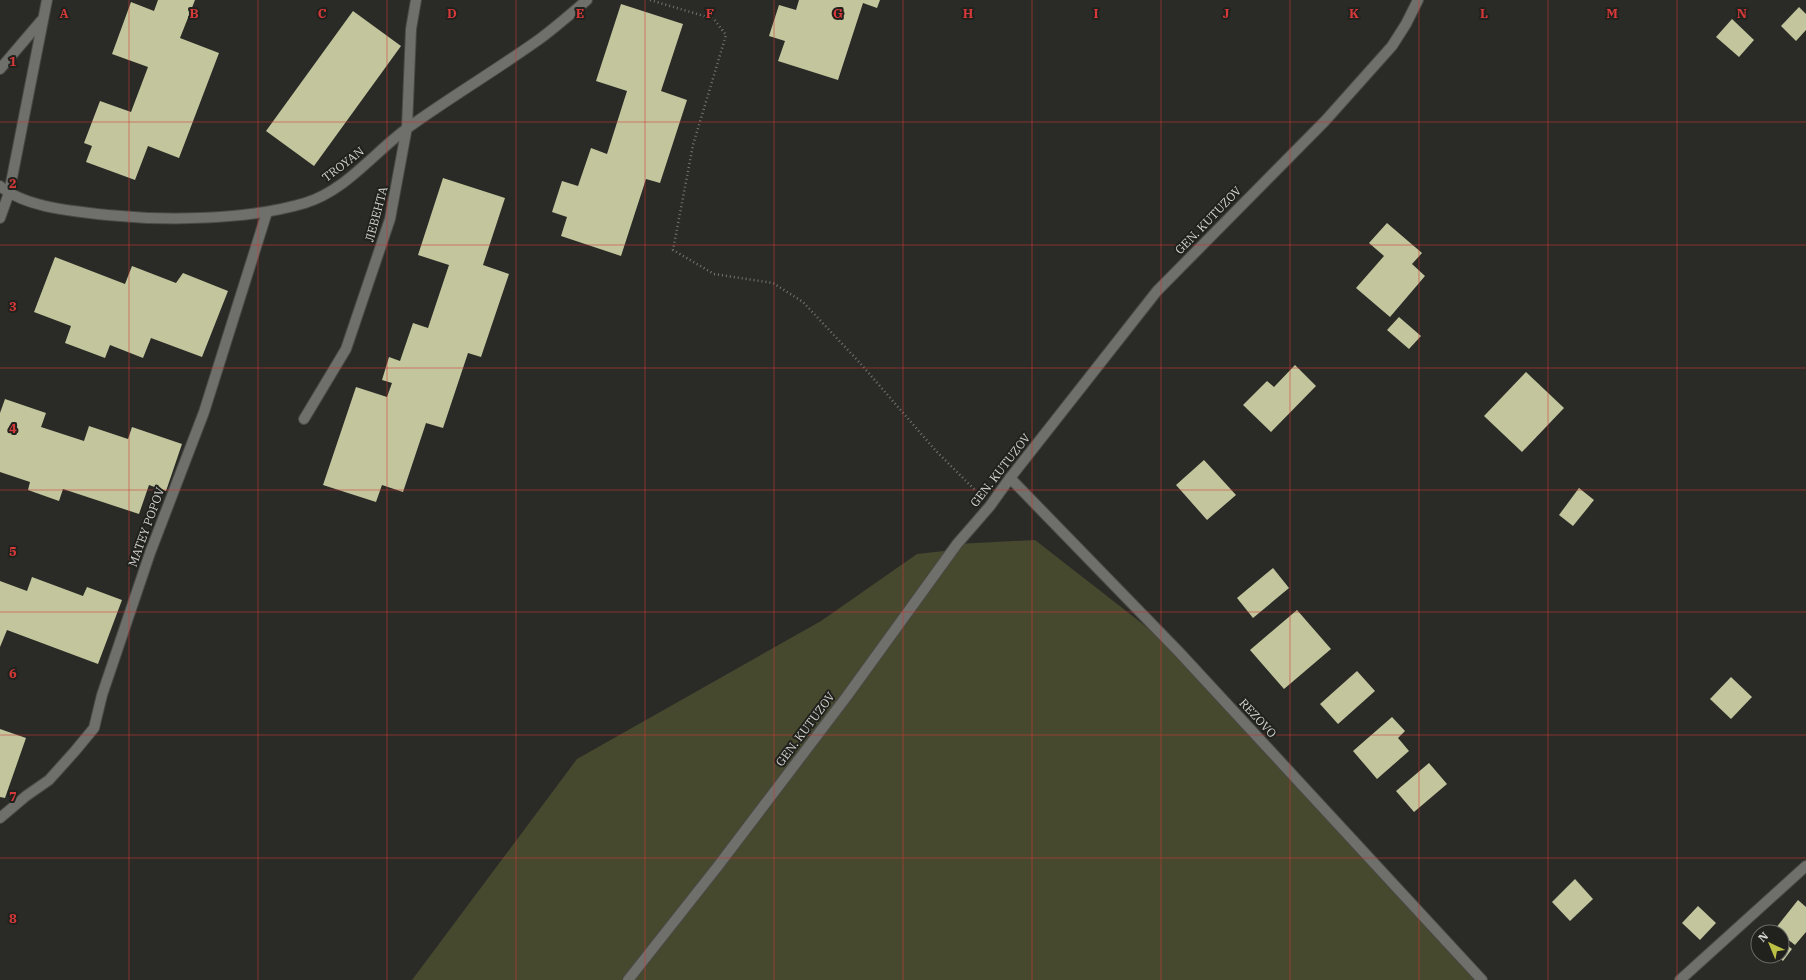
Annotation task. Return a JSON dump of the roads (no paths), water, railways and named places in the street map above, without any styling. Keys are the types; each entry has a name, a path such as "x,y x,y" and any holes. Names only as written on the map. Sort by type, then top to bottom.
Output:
{"street":[{"path":"0,218 9,193 47,0"},
{"name":"ЛЕВЕНТА","path":"304,418 346,349 390,218 407,128 411,29 416,0"},
{"name":"TROYAN","path":"0,186 9,193 31,202 78,212 125,217 195,218 244,215 266,212 306,202 334,189 362,168 407,128 541,38 587,0"},
{"name":"GEN. KUTUZOV","path":"628,980 718,866 847,696 957,544 990,506 1010,478 1157,291 1325,121 1392,46 1406,24 1418,0"},
{"path":"0,69 43,19"},
{"name":"MATEY POPOV","path":"0,818 48,780 94,728 102,695 150,553 204,412 266,212"},
{"name":"REZOVO","path":"1010,478 1180,653 1482,980"},
{"path":"1680,980 1806,866"}]}
